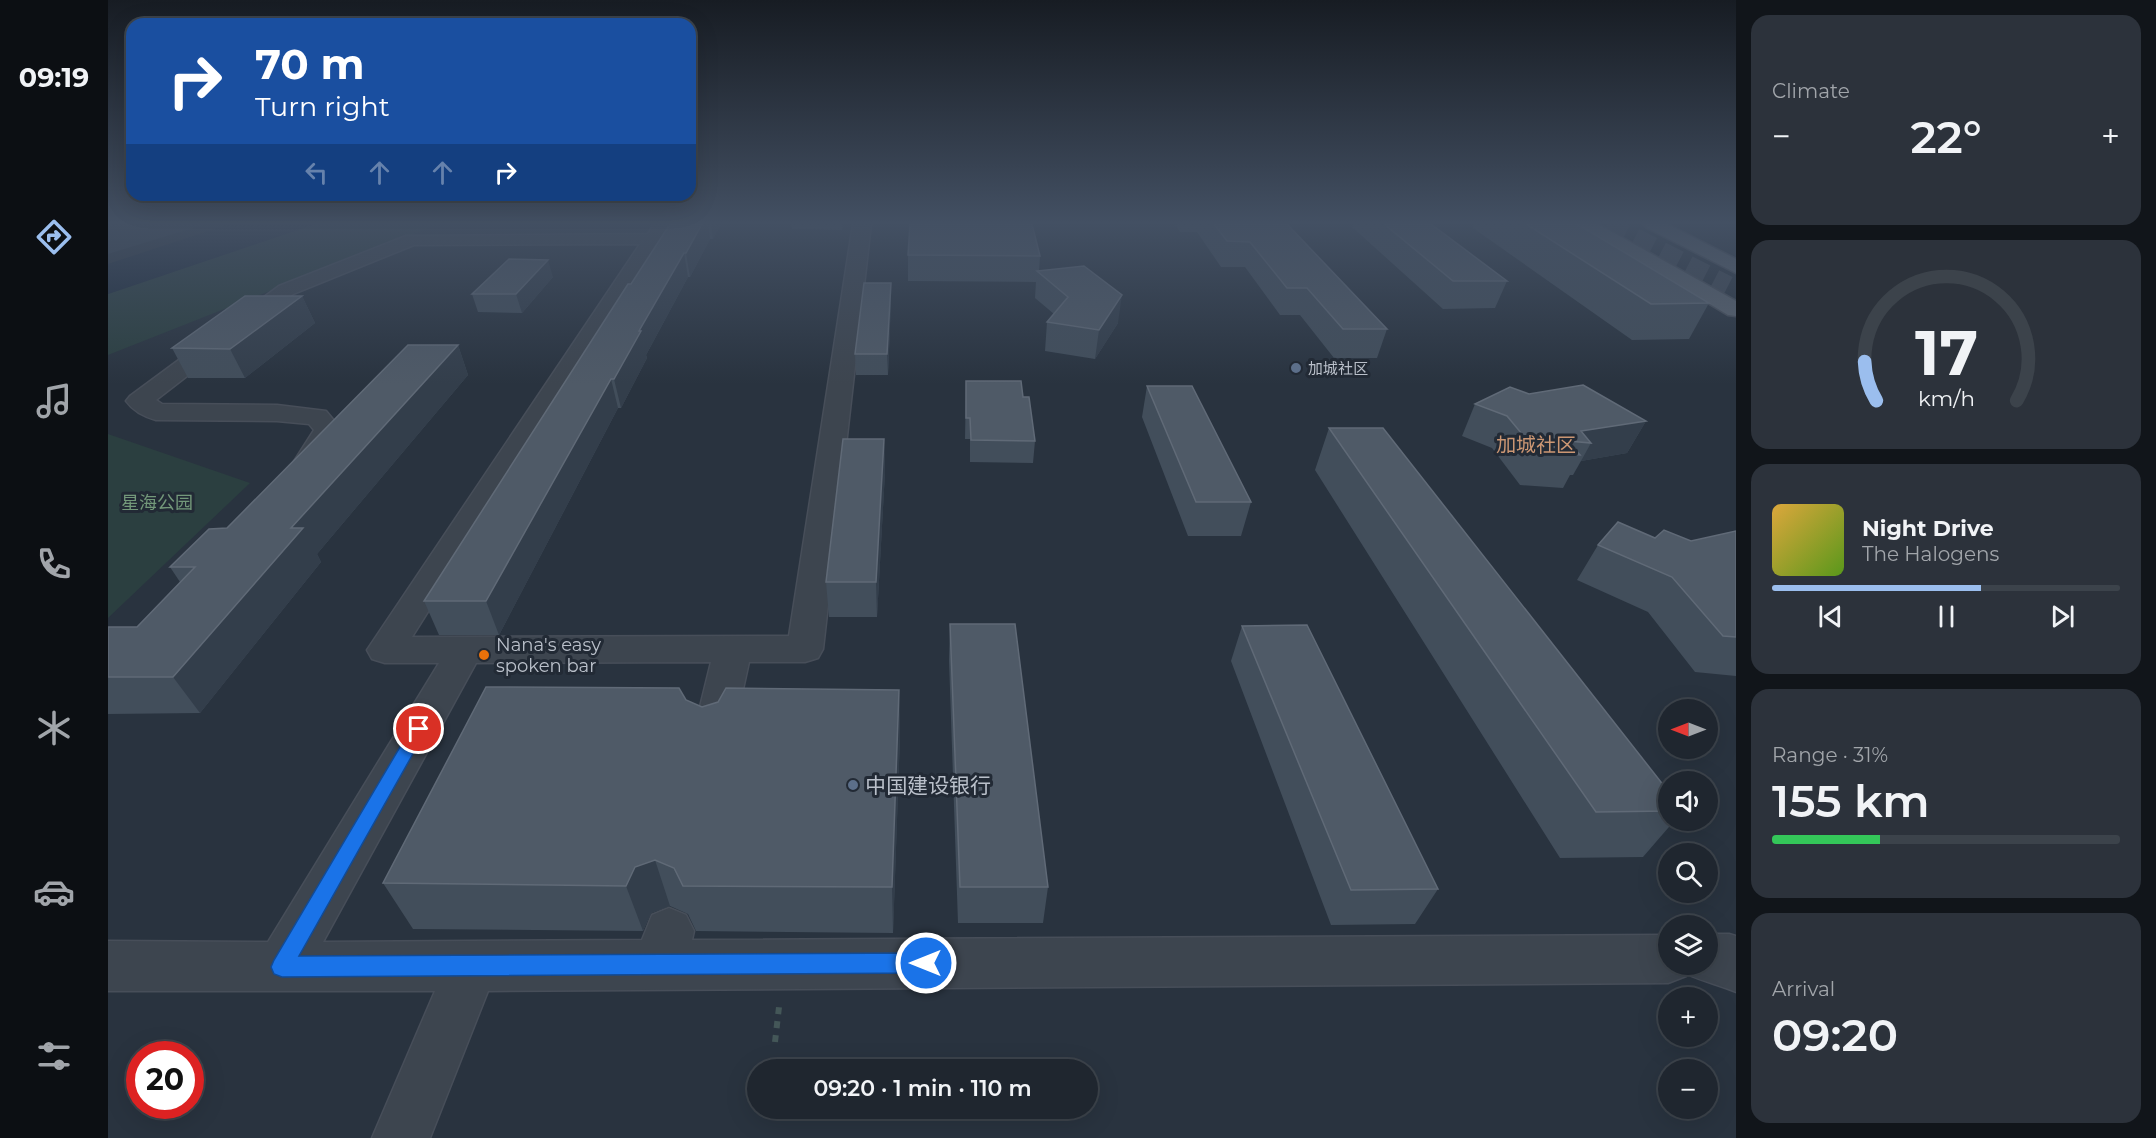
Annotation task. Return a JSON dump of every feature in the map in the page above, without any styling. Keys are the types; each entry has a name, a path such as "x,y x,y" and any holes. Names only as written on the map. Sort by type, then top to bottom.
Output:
{"main road":[{"path":"1678,277 1736,310"}],"street":[{"path":"292,479 309,462 328,429 317,417 277,413 156,412 139,401 286,290 318,277"},
{"path":"629,277 385,650 805,649 855,277"},
{"path":"713,735 733,649"},
{"path":"282,967 465,650"},
{"path":"108,966 472,965 666,948 1658,959"},
{"path":"1718,958 1729,958 1736,967"},
{"path":"401,1138 472,965"}],"green space":[{"path":"158,277 305,277 108,355 108,294"},
{"name":"星海公园","path":"108,434 250,483 108,618"}],"water":[{"path":"108,277 158,277 108,294"}],"building":[{"path":"490,277 532,277 516,294 472,294"},
{"path":"635,277 670,277 486,601 424,601 628,284 631,284"},
{"path":"1044,277 1099,277 1122,295 1099,330 1047,322 1068,297"},
{"path":"1278,277 1338,277 1387,329 1343,329 1307,288 1287,288"},
{"path":"1448,277 1502,277 1507,281 1453,281"},
{"path":"1609,277 1666,277 1709,303 1651,304"},
{"path":"864,283 891,283 887,354 855,354"},
{"path":"245,296 302,296 230,349 172,348"},
{"path":"408,345 458,345 291,528 303,528 173,677 108,677 108,627 137,627 195,567 170,567 209,529 227,528"},
{"path":"966,381 1021,381 1023,397 1029,397 1035,441 971,440 970,418 966,418"},
{"path":"1583,385 1646,421 1581,431 1591,443 1568,441 1580,455 1537,452 1507,416 1475,404 1510,387 1529,394"},
{"path":"1147,386 1192,386 1251,502 1196,502"},
{"path":"1329,428 1383,428 1658,778 1658,811 1596,812"},
{"path":"843,439 884,439 876,582 826,582"},
{"path":"1618,522 1655,538 1664,530 1691,541 1736,531 1736,637 1723,636 1672,577 1598,545"},
{"path":"950,624 1015,624 1048,887 960,887"},
{"path":"1307,625 1438,889 1351,890 1242,626"},
{"path":"486,687 679,688 686,700 702,707 718,702 726,688 899,690 892,887 683,886 674,868 655,860 635,867 626,886 383,883"}],"tunnel":[{"path":"1711,277 1728,286"}],"place":[{"name":"加城社区","path":"1296,368"},
{"name":"Nana's easy spoken bar","path":"484,655"},
{"name":"中国建设银行","path":"853,785"}],"district":[{"name":"加城社区","path":"1536,445"}],"route":[{"path":"419,729 282,967 926,963"}]}
